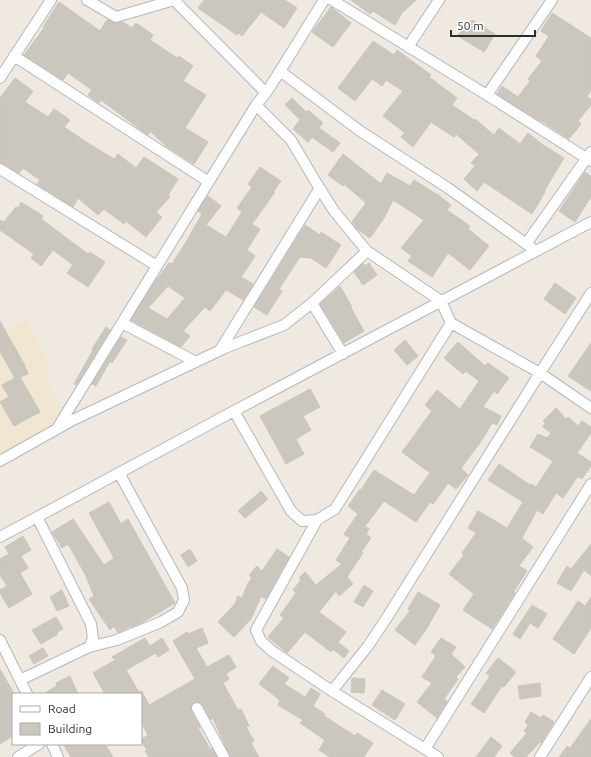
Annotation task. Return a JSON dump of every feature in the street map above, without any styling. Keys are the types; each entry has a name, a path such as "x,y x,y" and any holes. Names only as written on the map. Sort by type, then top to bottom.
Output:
{"street":[{"path":"0,78 51,0"},
{"path":"87,0 116,17 174,0 266,93"},
{"path":"57,428 256,106 266,93 324,0"},
{"path":"332,0 590,158 526,244"},
{"path":"408,47 439,0"},
{"path":"487,96 552,0"},
{"path":"14,56 209,182"},
{"path":"280,71 360,131 448,188 536,251"},
{"path":"256,106 291,140 334,211 367,251 441,301 451,322 540,373 591,408"},
{"path":"0,169 157,266"},
{"path":"220,350 320,188"},
{"path":"0,537 591,222"},
{"path":"0,461 73,420 220,350 284,325 312,303 367,251"},
{"path":"332,691 368,646 386,620 591,293"},
{"path":"312,303 343,354"},
{"path":"234,411 291,510 302,521 317,520 335,509 451,322"},
{"path":"122,324 196,362"},
{"path":"20,680 89,646 117,640 160,622 178,612 184,600 182,588 119,473"},
{"path":"425,749 591,484"},
{"path":"36,517 91,624 93,639 89,646"},
{"path":"317,520 256,630 261,641 272,651 332,691 438,757"},
{"path":"0,640 26,693"},
{"path":"540,757 591,677"},
{"path":"197,708 224,757"},
{"path":"18,757 37,745"},
{"path":"52,745 58,757"}],"shaded area":[{"path":"27,319 53,371 45,376 67,420 0,456 0,334"}],"building":[{"path":"204,0 285,0 297,8 284,28 261,12 242,36 239,33 237,35 198,8"},
{"path":"351,0 416,0 402,13 395,25 373,11 370,14"},
{"path":"59,2 100,31 107,20 115,23 123,22 132,28 136,23 153,35 150,40 177,58 179,56 193,66 183,81 206,95 185,128 208,142 194,164 166,146 150,131 148,135 101,100 99,103 97,102 88,95 92,90 68,73 63,80 24,55 44,28 43,27"},
{"path":"331,7 351,23 333,47 312,32"},
{"path":"552,13 591,38 591,90 587,96 591,100 591,105 578,121 581,124 569,139 497,94 502,86 518,97 530,81 528,79 542,61 536,56 549,36 541,31"},
{"path":"472,20 495,34 484,52 458,36 463,28 466,30"},
{"path":"373,41 394,55 397,50 431,75 429,77 457,98 452,105 474,120 475,119 494,135 499,128 520,144 528,133 543,145 564,158 532,214 484,182 477,191 464,179 475,166 471,163 479,154 456,134 454,137 431,122 413,147 401,137 405,133 383,116 403,91 386,80 382,86 372,79 355,101 338,88"},
{"path":"15,78 33,91 25,102 48,117 54,109 70,120 64,127 91,145 114,159 118,154 136,168 144,157 178,179 168,195 170,197 156,212 162,217 146,237 126,221 124,224 104,209 98,215 78,198 73,207 37,184 40,180 23,168 19,173 0,163 0,98"},
{"path":"292,98 306,112 308,110 323,123 319,128 340,143 333,152 312,137 308,142 293,129 300,120 285,105"},
{"path":"343,154 381,184 387,173 410,186 414,180 437,194 451,205 447,210 470,226 468,229 489,246 470,270 448,253 432,277 408,261 412,256 401,248 424,220 393,200 384,218 370,238 357,229 352,222 366,203 344,184 343,186 328,175"},
{"path":"260,167 281,181 252,224 260,229 247,250 255,256 241,277 253,284 243,300 226,290 210,311 205,307 183,331 190,336 181,347 131,320 154,283 169,263 172,264 186,242 202,214 198,211 208,196 221,206 206,225 226,237 242,212 237,208 252,187 248,184","holes":["168,286 185,298 167,319 148,308"]},
{"path":"585,172 591,176 591,197 575,222 559,211"},
{"path":"21,202 43,216 41,219 88,254 90,252 105,262 88,287 67,273 73,265 53,250 41,266 31,258 34,254 0,230 0,220 4,222 16,207 18,208"},
{"path":"305,225 320,235 321,232 341,245 326,268 311,258 300,257 279,289 282,291 267,315 254,307"},
{"path":"363,263 365,266 369,263 377,275 363,285 354,272"},
{"path":"555,283 576,298 565,314 544,299"},
{"path":"340,286 364,331 344,343 320,304"},
{"path":"0,321 24,364 28,374 20,377 40,412 14,426 0,402 9,397 2,385 15,378 0,352"},
{"path":"106,327 110,330 76,385 74,384 93,350 92,349"},
{"path":"121,337 127,340 112,363 110,361 96,386 92,384"},
{"path":"405,340 418,356 407,365 394,350"},
{"path":"458,342 485,366 488,363 509,378 497,394 494,391 483,407 501,416 497,425 492,423 480,443 461,468 468,475 456,489 448,483 433,504 430,502 416,522 384,501 365,526 369,529 366,534 371,538 347,577 353,584 339,596 336,591 319,612 346,632 338,642 349,651 344,658 333,649 331,652 305,632 287,653 268,637 284,618 280,615 296,593 293,590 301,580 299,578 305,572 316,585 342,564 336,560 350,538 344,534 358,514 348,506 374,470 414,495 430,473 402,452 432,411 425,405 437,390 460,409 479,381 466,371 463,374 444,358"},
{"path":"591,343 591,391 568,376"},
{"path":"310,389 320,407 303,416 311,430 296,439 304,454 286,464 260,416"},
{"path":"556,408 566,419 568,417 578,426 582,421 591,427 591,433 577,453 591,462 591,466 582,479 578,476 563,498 556,493 543,514 537,510 522,538 533,547 519,566 527,571 492,629 463,610 474,594 449,574 464,555 462,553 476,533 468,528 478,511 507,528 523,502 488,480 499,464 530,485 531,484 536,487 553,461 530,447 538,434 547,438 551,433 543,427 545,423 543,421"},
{"path":"261,491 268,499 245,518 238,511"},
{"path":"109,502 121,524 128,519 175,603 143,622 118,633 114,626 110,630 89,599 94,596 85,574 68,544 62,548 52,532 73,519 104,565 114,558 89,513"},
{"path":"23,536 31,550 21,556 28,568 20,573 32,594 9,608 0,593 0,590 7,586 0,575 0,559 9,554 5,547"},
{"path":"591,544 591,576 584,570 571,591 557,583 567,566 571,569"},
{"path":"190,549 197,561 188,567 181,555"},
{"path":"277,549 289,557 268,595 265,599 261,596 251,619 234,637 218,622 235,604 238,596 242,598 248,583 252,578 249,575 257,566 262,571"},
{"path":"364,585 373,591 363,607 354,602"},
{"path":"62,590 69,606 57,611 50,597"},
{"path":"418,592 440,605 415,645 395,630 410,611 408,609"},
{"path":"591,597 591,628 574,654 553,639 578,601 585,606"},
{"path":"532,605 547,614 538,628 530,623 520,639 513,634"},
{"path":"56,617 63,629 57,632 58,634 41,644 32,630"},
{"path":"202,628 208,643 196,648 207,667 229,655 236,667 226,674 229,679 223,683 238,710 241,709 249,726 246,727 254,741 251,743 259,757 230,757 213,718 211,720 203,705 198,702 192,704 191,711 200,727 198,728 210,749 212,748 217,757 149,757 145,751 147,750 142,739 148,735 142,724 141,690 149,705 195,679 173,641 187,632 188,634"},
{"path":"145,638 150,646 162,638 169,650 158,657 156,653 126,670 139,693 104,693 93,673 115,660 112,657"},
{"path":"441,638 456,647 451,654 465,667 456,677 458,679 444,699 447,701 437,718 417,702 432,683 422,677 436,656 431,652"},
{"path":"43,648 48,656 34,664 29,656"},
{"path":"498,658 516,672 504,687 502,686 484,713 471,704 490,676 486,673"},
{"path":"273,666 289,678 284,684 305,697 311,688 320,694 313,706 325,714 324,716 355,736 357,733 373,743 364,757 330,757 319,750 325,740 300,723 303,720 278,705 280,700 259,684"},
{"path":"0,669 13,693 12,737 0,744"},
{"path":"70,676 78,693 45,693 57,686 56,683"},
{"path":"352,678 365,679 364,693 351,692"},
{"path":"540,683 541,696 520,699 518,686"},
{"path":"382,690 405,704 395,720 372,705"},
{"path":"531,712 541,718 543,715 554,722 541,743 540,742 526,757 515,757 510,753 527,733 524,731 528,725 525,722"},
{"path":"591,719 591,757 559,757 567,746 570,748"},
{"path":"491,737 502,746 494,757 476,757"},
{"path":"64,745 106,745 113,757 71,757"}]}
